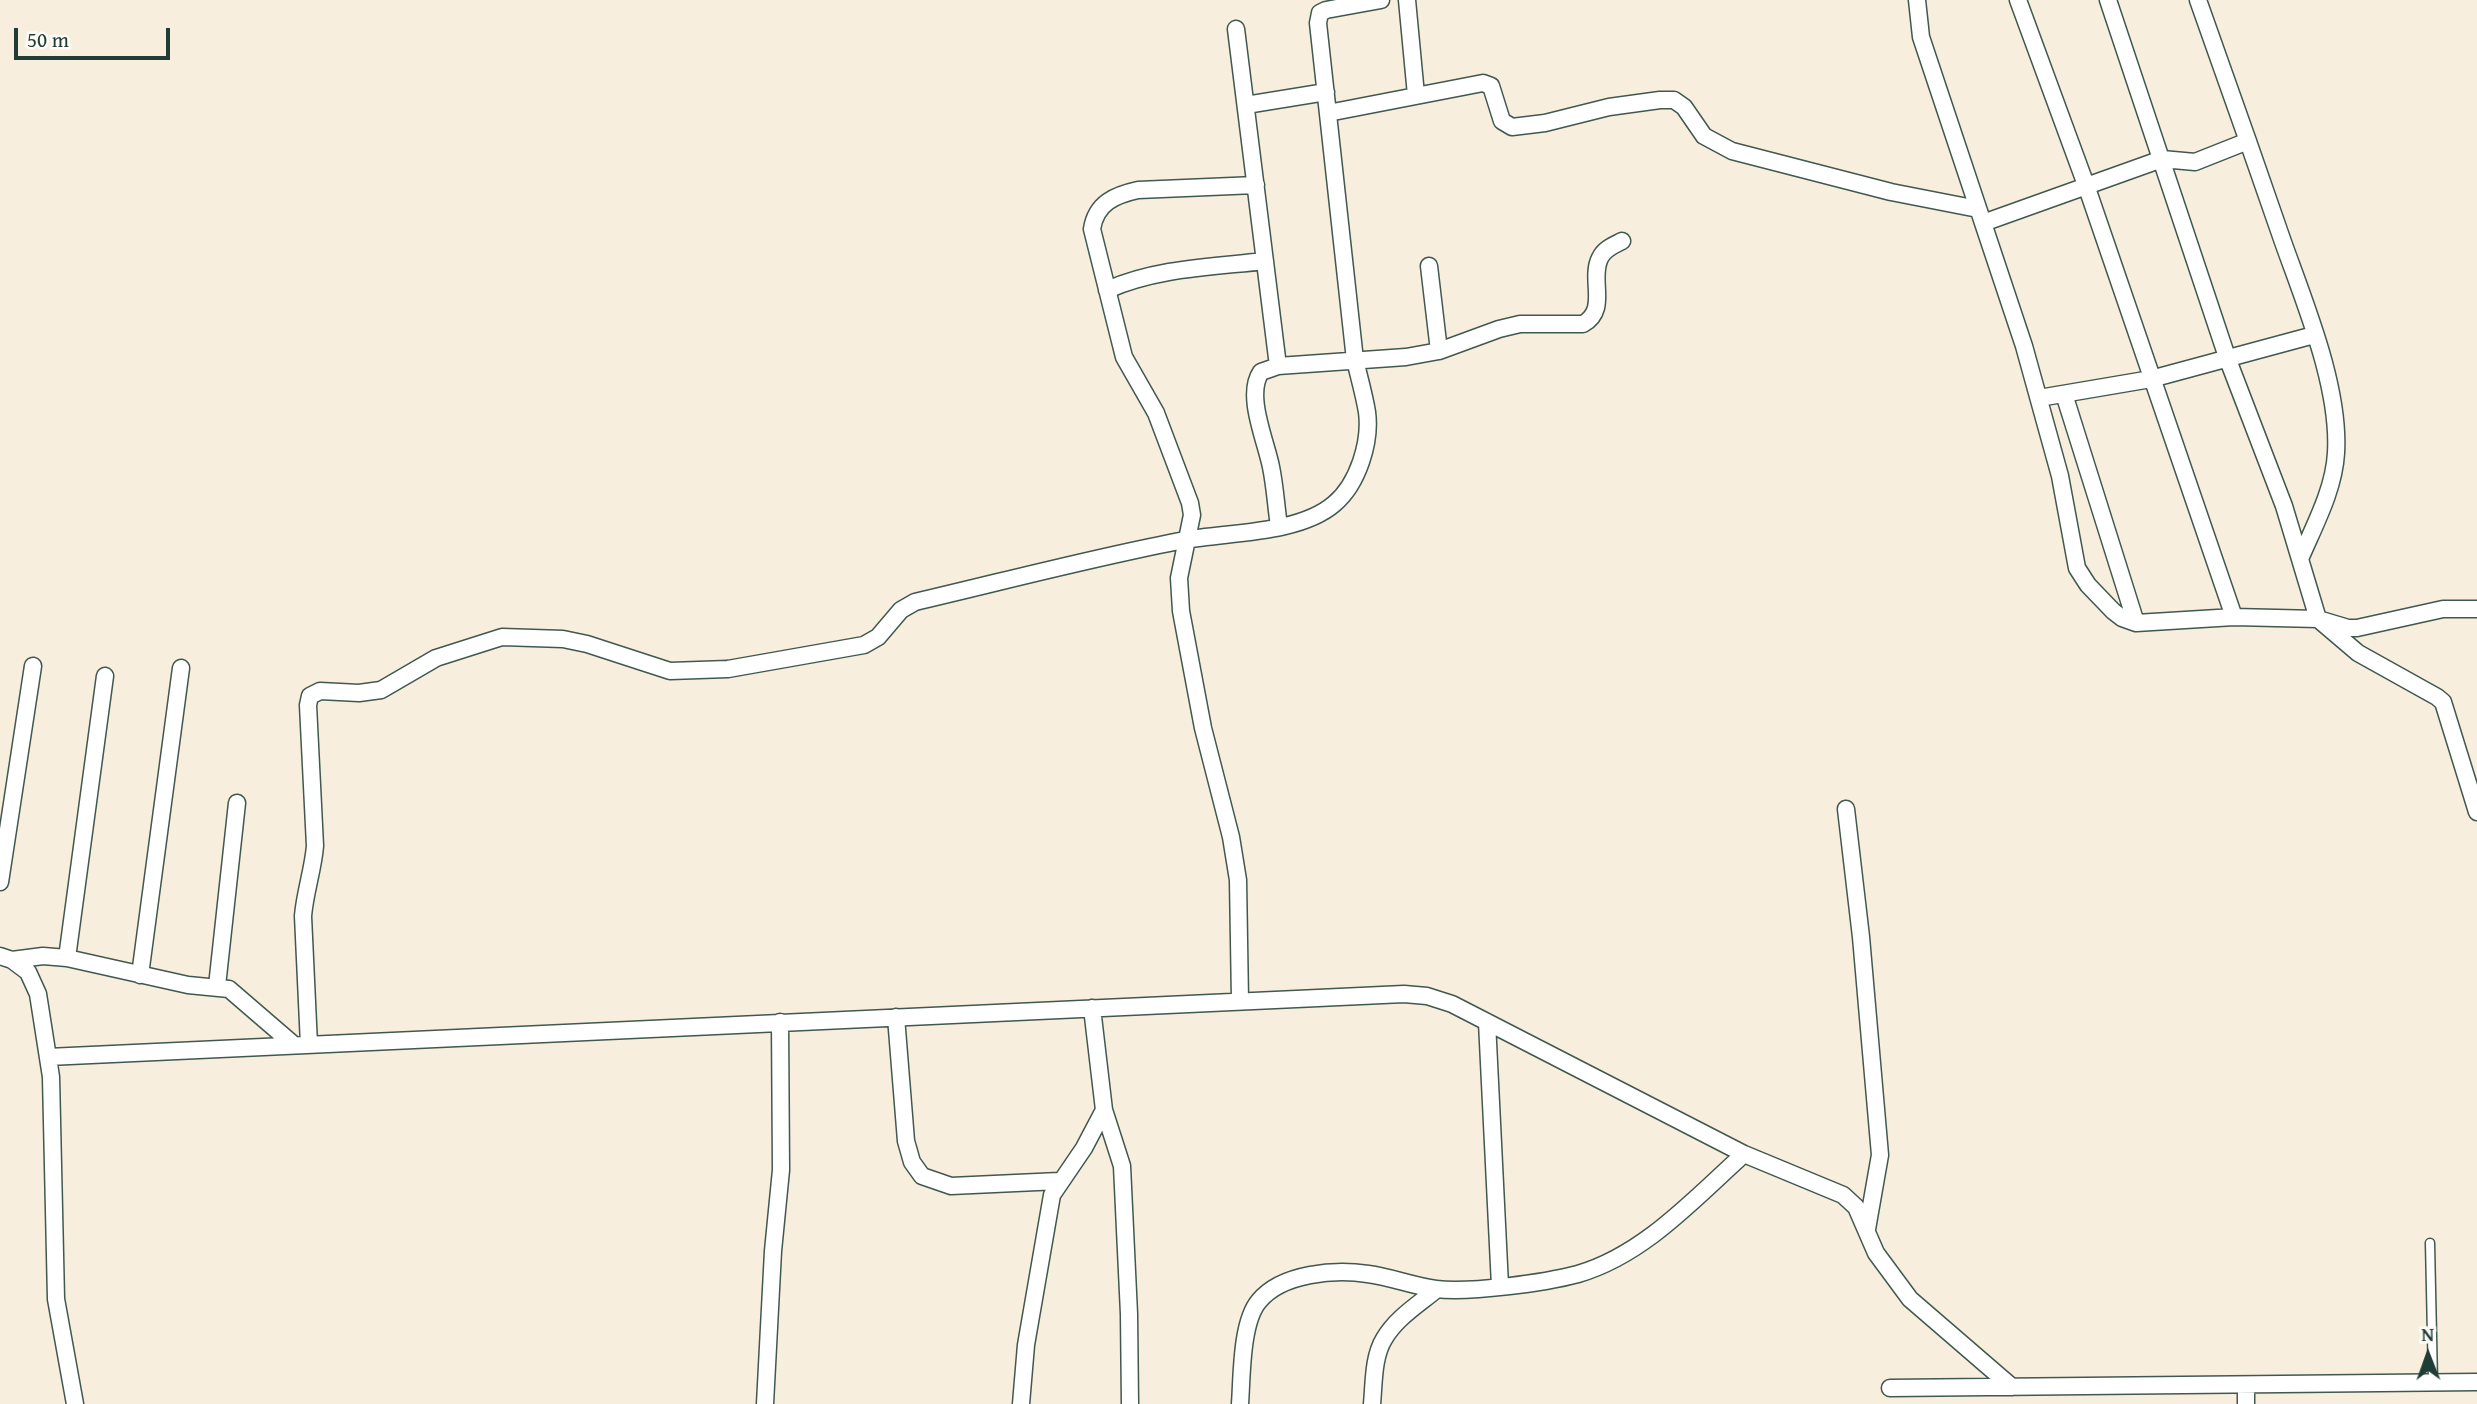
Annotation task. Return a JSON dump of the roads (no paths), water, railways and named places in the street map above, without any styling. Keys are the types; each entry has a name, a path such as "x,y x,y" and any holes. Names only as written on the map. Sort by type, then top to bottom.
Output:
{"street":[{"path":"302,1045 303,916 315,846 308,705 310,696 320,691 359,693 381,690 436,658 502,637 563,639 670,671 728,669 844,649 864,645 878,637 901,610 915,602 1185,540 1279,526 1307,519 1334,504 1353,480 1363,453 1367,412 1355,360 1318,23 1321,13 1326,10 1381,0"},
{"path":"1407,0 1416,95"},
{"path":"1917,0 1920,37 2039,398 2060,475 2081,575 2113,611 2136,623 2234,617 2318,620 2357,628 2443,609 2477,609"},
{"path":"2018,0 2086,185 2234,617"},
{"path":"2108,0 2228,360 2284,506 2318,620 2358,653 2442,702 2477,813"},
{"path":"2198,0 2325,368 2335,419 2336,454 2330,486 2300,559"},
{"path":"1236,29 1278,366"},
{"path":"1328,113 1488,84 1493,90 1502,121 1512,127 1521,128 1609,107 1674,100 1684,107 1704,136 1731,151 1981,216 2162,159 2195,162 2248,141"},
{"path":"1246,106 1326,92"},
{"path":"1240,1001 1238,880 1231,838 1203,728 1181,611 1179,578 1192,515 1187,493 1156,413 1127,364 1093,229 1094,218 1110,199 1138,190 1256,185"},
{"path":"1279,526 1271,467 1258,418 1255,385 1261,372 1278,366 1406,357 1438,351 1520,324 1583,324 1590,321 1595,313 1598,260 1608,249 1622,241"},
{"path":"1107,290 1154,274 1265,261"},
{"path":"1429,266 1438,351"},
{"path":"2039,398 2151,379 2314,335"},
{"path":"2064,394 2136,623"},
{"path":"0,882 33,666"},
{"path":"140,975 181,668"},
{"path":"67,958 106,676"},
{"path":"217,986 237,803"},
{"path":"1846,808 1861,937 1880,1155 1867,1229"},
{"path":"6,958 67,958 188,985 217,986 233,991 302,1045"},
{"path":"6,958 28,972 37,994 48,1057 51,1077 56,1299 75,1404"},
{"path":"48,1057 1240,1001 1404,994 1427,996 1452,1004 1744,1154 1843,1195 1856,1207 1876,1253 1910,1299 2012,1387"},
{"path":"1092,1008 1104,1110 1122,1166 1130,1404"},
{"path":"896,1017 906,1141 912,1162 922,1176 951,1186 1059,1181"},
{"path":"765,1404 773,1251 781,1170 780,1022"},
{"path":"1487,1022 1500,1286"},
{"path":"1021,1404 1026,1345 1048,1209 1059,1181 1084,1148 1104,1110"},
{"path":"1240,1404 1250,1317 1258,1302 1272,1289 1296,1279 1334,1272 1368,1273 1437,1289 1500,1286 1578,1274 1612,1261 1644,1241 1744,1154"},
{"path":"1372,1404 1376,1363 1383,1339 1399,1320 1437,1289"},
{"path":"1889,1388 2477,1382"},
{"path":"2246,1385 2246,1404"}],"lane":[{"path":"2430,1243 2432,1382"}]}
